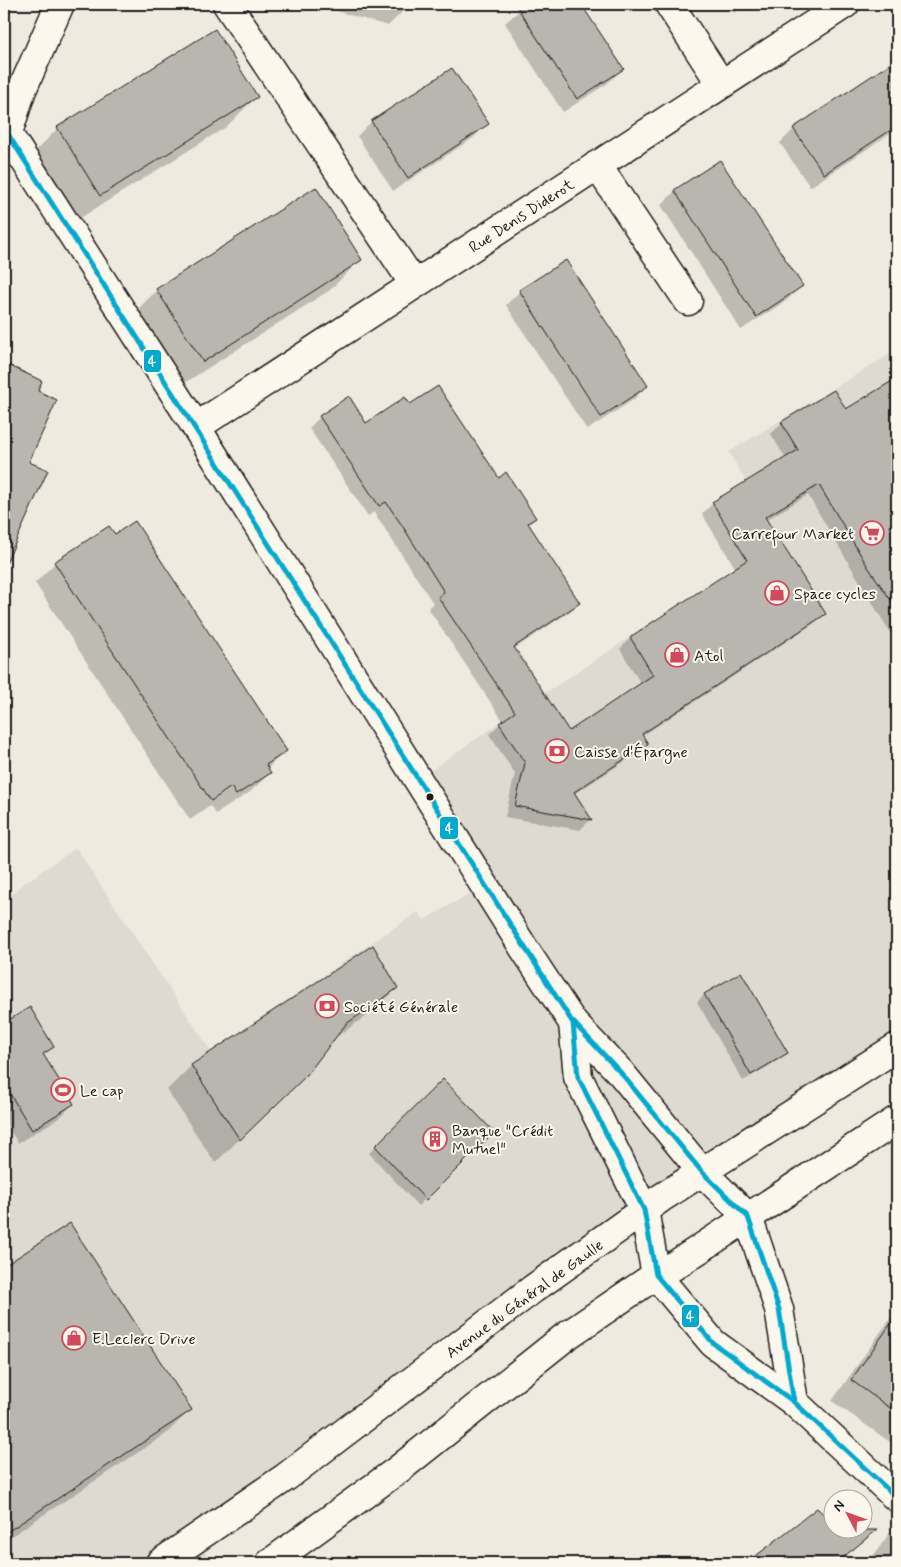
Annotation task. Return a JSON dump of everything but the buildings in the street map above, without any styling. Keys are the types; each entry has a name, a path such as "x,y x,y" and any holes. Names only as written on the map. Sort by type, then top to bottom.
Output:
{"street":[{"path":"60,4 21,92 5,137 196,427 525,950 573,1022 621,1073 702,1172 748,1217 779,1309 794,1402"},
{"path":"227,4 414,284"},
{"path":"669,4 721,84"},
{"name":"Rue Denis Diderot","path":"196,427 845,4"},
{"path":"597,166 688,301"},
{"path":"573,1022 578,1077 644,1210 656,1275 713,1343 794,1402 897,1498"},
{"name":"Avenue du Général de Gaulle","path":"160,1563 286,1477 533,1289 644,1210 897,1047"},
{"path":"270,1563 399,1469 565,1337 656,1275 672,1267 897,1120"}],"shaded area":[{"path":"897,350 897,1047 197,1539 211,1563 4,1563 4,903 20,886 76,848 211,1051 418,912 424,920 483,886 417,780 499,723 779,540 729,452"}],"transit line":[{"name":"4","path":"4,128 573,1023 578,1077 644,1210 656,1275 713,1343 794,1402 897,1498"},
{"name":"4","path":"573,1022 621,1073 702,1172 748,1217 779,1309 794,1402 811,1418"}],"place":[{"name":"Carrefour Market","path":"872,533"},
{"name":"Space cycles","path":"777,593"},
{"name":"Atol","path":"677,655"},
{"name":"Caisse d'Épargne","path":"557,751"},
{"name":"Société Générale","path":"327,1006"},
{"name":"Le cap","path":"63,1090"},
{"name":"Banque \"Crédit Mutuel\"","path":"435,1139"},
{"name":"E.Leclerc Drive","path":"74,1338"}]}
